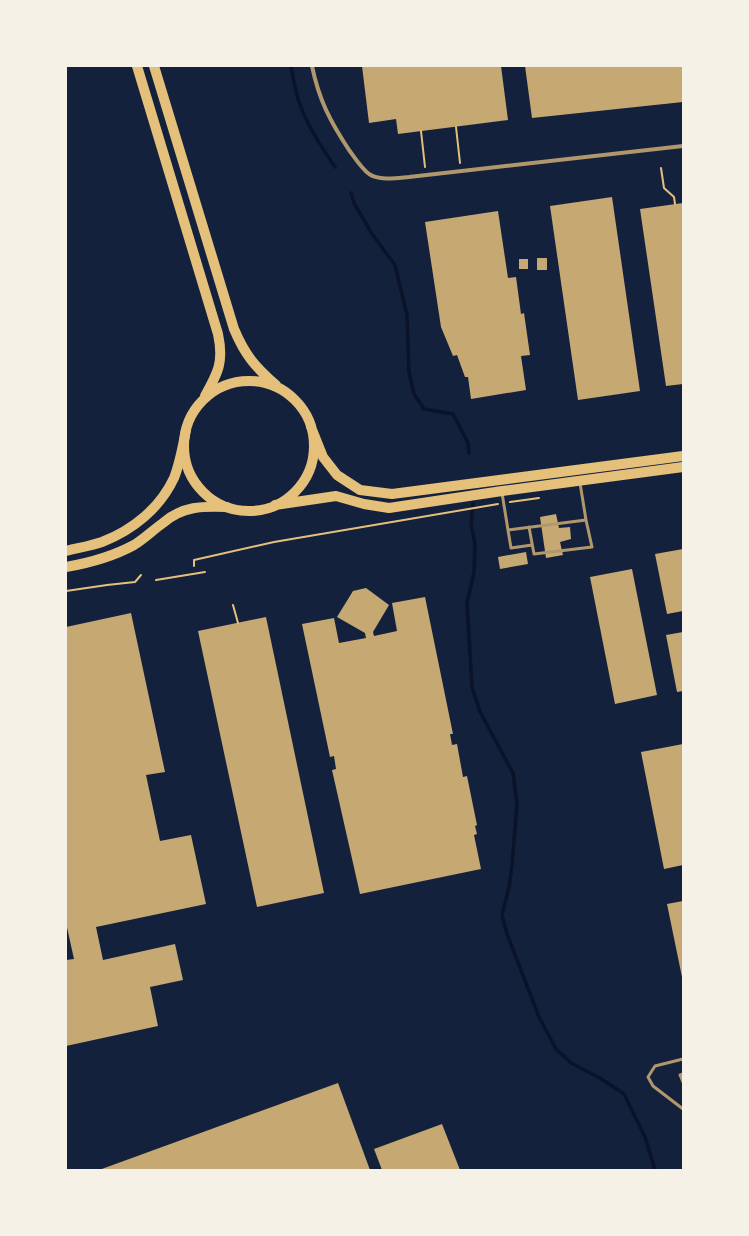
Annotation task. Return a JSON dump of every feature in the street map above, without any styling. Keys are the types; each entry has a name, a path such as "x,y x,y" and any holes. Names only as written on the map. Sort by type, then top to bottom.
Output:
{"main road":[{"path":"66,551 101,542 126,531 144,518 161,500 174,477 186,430 191,417 217,376 221,360 221,348 218,334 138,66"},
{"path":"154,66 234,329 242,348 263,374 292,397 304,411 312,427 323,457 337,475 360,490 392,494 683,456"},
{"path":"202,401 215,391 232,383 251,381 262,382 281,389"},
{"path":"275,505 292,494 306,478 313,458 314,443 312,427"},
{"path":"186,430 184,450 188,469 197,485 211,499 227,507"},
{"path":"66,567 90,563 134,545 171,516 182,510 201,506 255,510 275,505 336,496 364,504 389,508 683,466"}],"street":[{"path":"312,66 317,88 326,111 344,142 356,160 370,174 385,179 683,146"}],"lane":[{"path":"529,527 534,554 592,547 579,481"},
{"path":"502,491 511,548 532,545"},
{"path":"508,530 586,520"},
{"path":"683,1058 655,1066 648,1077 653,1086 683,1110"},
{"path":"683,1074 680,1075 683,1082"}],"path":[{"path":"456,127 460,163"},
{"path":"421,131 425,167"},
{"path":"661,168 664,188 674,197 675,204"},
{"path":"194,566 194,560 267,544 480,507"},
{"path":"156,580 205,572"},
{"path":"66,591 135,582 142,575"},
{"path":"233,605 238,622"}],"building":[{"path":"362,66 501,66 508,120 398,134 396,119 369,123"},
{"path":"525,66 683,66 683,102 532,118"},
{"path":"612,197 640,391 578,400 550,206"},
{"path":"683,203 683,384 666,386 640,209"},
{"path":"498,211 508,278 516,277 521,314 524,313 530,355 521,356 526,390 471,399 468,377 465,377 457,355 453,356 441,327 425,222"},
{"path":"537,258 547,258 547,270 537,270"},
{"path":"519,259 528,259 528,269 519,269"},
{"path":"556,514 559,528 570,527 571,539 560,542 563,555 546,558 540,517"},
{"path":"683,549 683,611 667,614 655,554"},
{"path":"526,552 528,564 500,569 498,557"},
{"path":"632,569 657,695 615,704 590,577"},
{"path":"366,588 389,605 373,632 374,636 397,631 392,603 425,597 453,734 450,734 452,745 457,744 463,777 467,776 477,825 475,826 477,834 474,835 481,869 360,894 332,770 336,769 334,756 330,757 302,624 334,618 339,643 366,638 365,633 337,617 353,591"},
{"path":"131,613 165,772 146,775 160,841 191,835 206,904 96,927 103,960 175,944 183,980 150,987 158,1026 66,1046 66,960 74,959 66,923 66,627"},
{"path":"266,617 324,893 257,907 198,631"},
{"path":"683,632 683,691 677,692 666,635"},
{"path":"683,744 683,865 664,869 641,752"},
{"path":"683,901 683,977 682,977 667,904"},
{"path":"338,1083 370,1170 99,1170"},
{"path":"442,1124 460,1170 382,1170 374,1149"}],"waterway":[{"path":"291,66 301,108 314,134 335,167"},
{"path":"351,193 354,203 372,234 395,265 407,315 409,372 414,394 424,409 453,414 468,443 469,453"},
{"path":"473,503 471,523 475,545 474,572 467,603 472,687 480,712 513,773 517,805 512,865 509,887 502,915 507,934 539,1017 556,1049 571,1063 600,1078 624,1094 645,1137 655,1170"}]}
